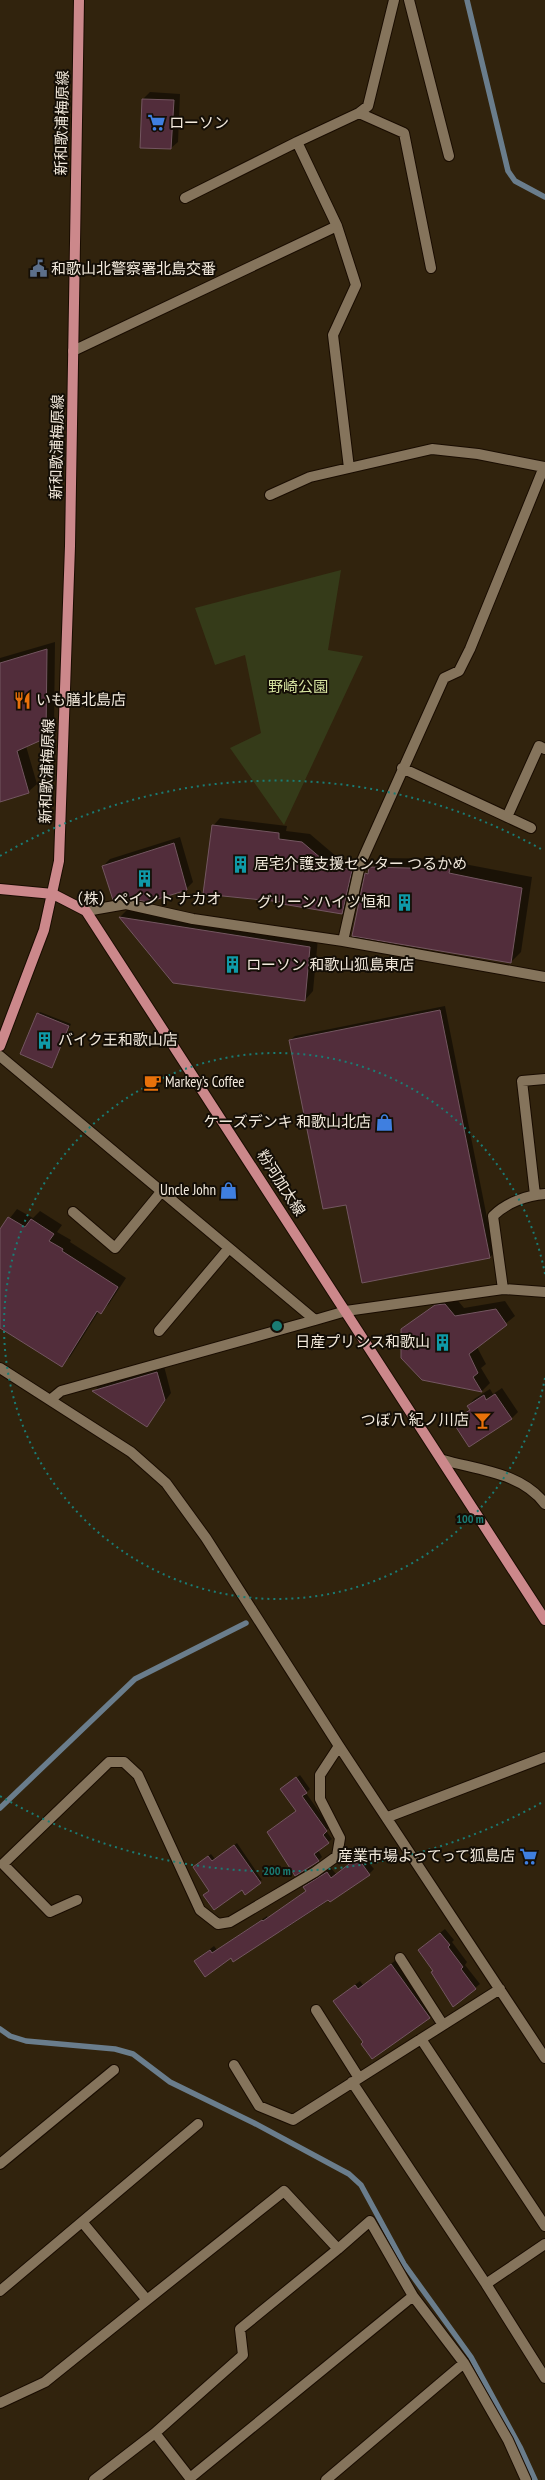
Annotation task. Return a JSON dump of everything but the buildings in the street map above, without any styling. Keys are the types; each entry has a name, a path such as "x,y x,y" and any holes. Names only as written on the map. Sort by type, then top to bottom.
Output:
{"main road":[{"name":"新和歌浦梅原線","path":"53,894 59,861 70,546 79,0"},
{"path":"0,889 53,894 44,930 3,1030 0,1046"},
{"name":"粉河加太線","path":"53,894 86,911 443,1460 545,1620"}],"street":[{"path":"185,198 359,113 368,106 394,0"},
{"path":"409,0 449,156"},
{"path":"359,113 404,134 432,268"},
{"path":"297,142 337,226 356,285 333,335 349,468"},
{"path":"73,351 337,226"},
{"path":"270,495 310,477 432,449 478,454 545,467 470,649 459,671 444,678 402,768 360,865 343,941"},
{"path":"508,818 539,746 545,749"},
{"path":"402,768 531,828"},
{"path":"86,911 126,904 193,919 343,941 545,978"},
{"path":"0,1056 315,1320"},
{"path":"503,1289 493,1216 502,1207 540,1194 522,1081 545,1079"},
{"path":"73,1212 115,1248 161,1192"},
{"path":"159,1331 229,1248"},
{"path":"50,1400 61,1391 346,1311 503,1289 545,1292"},
{"path":"0,1368 132,1452 166,1483 206,1538 339,1746 388,1818 545,2058"},
{"path":"443,1460 518,1480 530,1488 545,1504"},
{"path":"77,1900 50,1912 2,1866 109,1762 124,1762 138,1775 200,1910 218,1924 230,1922 315,1872 337,1856 340,1838 320,1799 320,1775 339,1746"},
{"path":"388,1818 545,1757"},
{"path":"400,1958 444,2025"},
{"path":"234,2065 259,2106 293,2120 500,1989"},
{"path":"316,2010 356,2080 545,2378"},
{"path":"421,2039 545,2226"},
{"path":"0,2164 114,2070"},
{"path":"0,2291 83,2223 198,2124"},
{"path":"0,2403 45,2382 284,2191 338,2249"},
{"path":"94,2480 155,2433 243,2355 240,2329 370,2221 413,2296 464,2363 508,2440 526,2480"},
{"path":"83,2223 147,2300"},
{"path":"486,2284 545,2244"},
{"path":"155,2433 190,2478 413,2296"},
{"path":"326,2480 464,2363"}],"green space":[{"name":"野崎公園","path":"341,570 328,650 363,656 284,825 230,748 261,733 245,655 215,665 195,608"}],"waterway":[{"path":"467,0 508,171 515,181 545,197"},
{"path":"0,1808 135,1679 246,1623"},
{"path":"0,2029 10,2036 26,2041 115,2049 133,2054 170,2082 254,2123 349,2174 361,2185 404,2264 471,2357 520,2447 535,2480"}],"place":[{"name":"ローソン","path":"156,123"},
{"name":"和歌山北警察署北島交番","path":"38,269"},
{"name":"いも膳北島店","path":"23,700"},
{"name":"居宅介護支援センター つるかめ","path":"241,864"},
{"name":"（株）ペイント ナカオ","path":"145,878"},
{"name":"グリーンハイツ恒和","path":"404,902"},
{"name":"ローソン 和歌山狐島東店","path":"233,965"},
{"name":"バイク王和歌山店","path":"45,1040"},
{"name":"Markey’s Coffee","path":"152,1082"},
{"name":"ケーズデンキ 和歌山北店","path":"384,1122"},
{"name":"Uncle John","path":"229,1190"},
{"name":"日産プリンス和歌山","path":"443,1342"},
{"name":"つぼ八 紀ノ川店","path":"482,1420"},
{"name":"産業市場よってって狐島店","path":"528,1856"}]}
